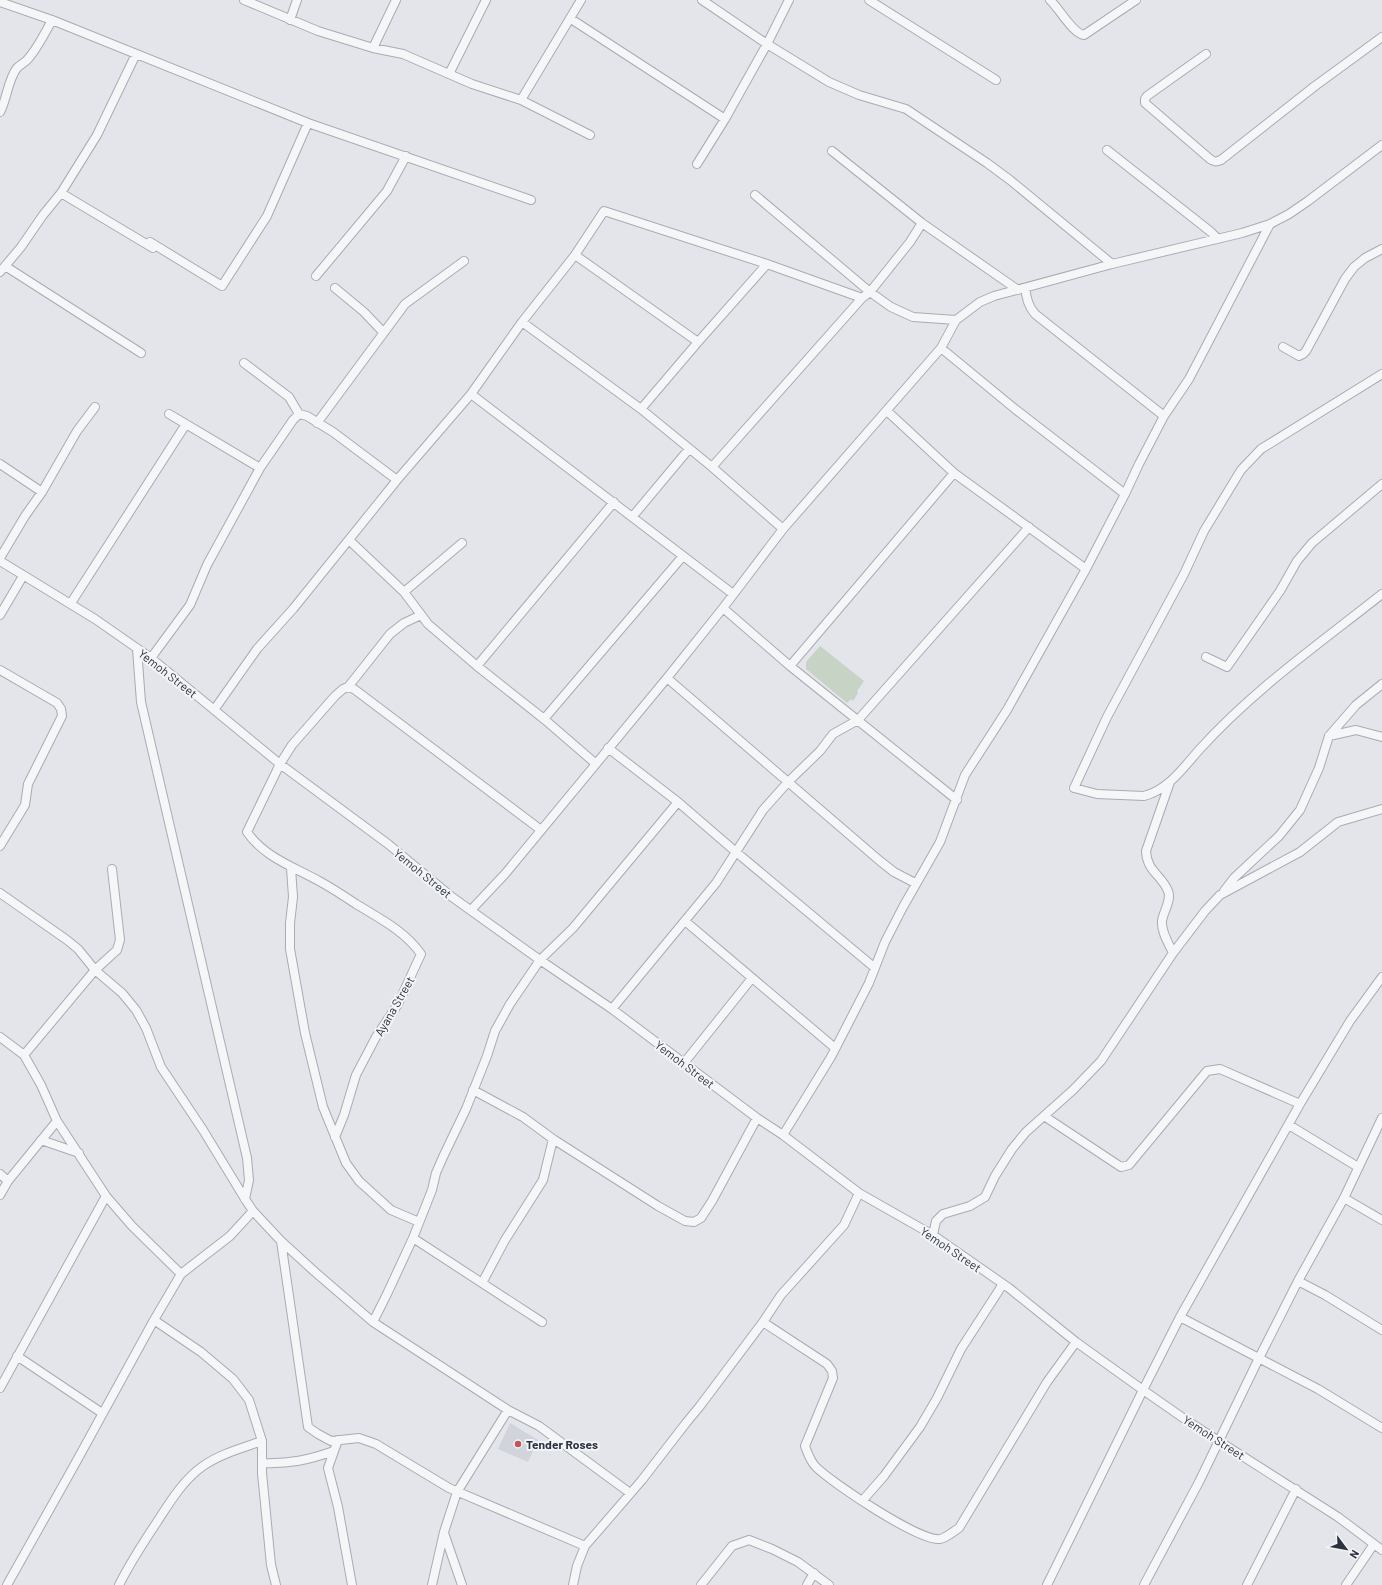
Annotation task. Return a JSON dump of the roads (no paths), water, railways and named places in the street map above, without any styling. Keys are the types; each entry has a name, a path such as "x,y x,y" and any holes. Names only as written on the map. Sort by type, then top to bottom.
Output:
{"street":[{"path":"244,0 318,31 373,48 403,54 472,84 521,100 590,135"},
{"path":"290,20 297,0"},
{"path":"373,48 396,0"},
{"path":"449,74 486,0"},
{"path":"521,100 571,19 581,0"},
{"path":"702,0 767,44 829,82 843,89 906,110 1004,176 1112,264"},
{"path":"697,164 725,119 767,44 789,0"},
{"path":"870,0 996,80"},
{"path":"1050,0 1075,30 1084,35 1136,0"},
{"path":"0,2 52,20 308,123 531,200"},
{"path":"571,19 725,119"},
{"path":"0,112 4,105 17,68 27,59 44,36 52,20"},
{"path":"1206,54 1147,96 1145,103 1210,159 1214,162 1218,162 1315,86 1382,37"},
{"path":"136,54 97,135 61,193 43,215 21,247 2,269 140,353"},
{"path":"150,242 222,286 267,216 308,123"},
{"path":"471,910 504,874 667,678 783,529 941,348 956,320 980,302 994,296 1112,264 1242,233 1270,224 1289,214 1308,201 1382,145"},
{"path":"1107,150 1212,232 1218,239"},
{"path":"832,151 922,223 1021,289 1030,309 1035,314 1164,416"},
{"path":"316,276 387,191 406,156"},
{"path":"61,193 160,252"},
{"path":"755,195 870,292 891,307 913,318 956,320"},
{"path":"214,710 257,649 293,609 397,480 471,394 522,322 575,255 604,211 767,264 862,298"},
{"path":"712,466 862,298 870,292 910,242 922,223"},
{"path":"783,1135 835,1048 869,983 885,942 915,883 940,842 957,800 965,775 1007,710 1086,569 1125,494 1138,464 1164,416 1189,379 1270,224"},
{"path":"1282,347 1299,356 1303,354 1345,279 1354,267 1365,258 1382,249"},
{"path":"575,255 698,342"},
{"path":"317,422 405,304 464,261"},
{"path":"640,409 767,264"},
{"path":"335,288 364,312 383,332"},
{"path":"522,322 640,409 712,466 783,529"},
{"path":"941,348 1125,494"},
{"path":"244,363 289,397 299,414 307,416 317,422 357,449 397,480"},
{"path":"1382,374 1261,449 1241,470 1204,531 1184,574 1107,717 1074,788 1097,794 1144,796 1170,782 1212,736 1261,689 1382,594"},
{"path":"471,394 633,516 733,594"},
{"path":"0,558 25,516 42,492 77,432 95,406"},
{"path":"887,411 954,473 1086,569"},
{"path":"169,414 260,468"},
{"path":"151,658 190,605 208,565 260,468 293,420 299,414"},
{"path":"71,603 186,424"},
{"path":"633,516 689,449"},
{"path":"0,464 42,492"},
{"path":"790,666 954,473"},
{"path":"1206,657 1227,667 1280,591 1297,561 1312,544 1382,484"},
{"path":"477,666 614,502"},
{"path":"612,1009 716,883 763,810 788,782 820,751 833,734 858,720 1029,527"},
{"path":"349,540 404,592 428,624 595,763"},
{"path":"404,592 462,543"},
{"path":"544,719 683,556"},
{"name":"Yemoh Street","path":"0,561 23,576 71,603 151,658 280,764 388,844 452,897 612,1009 859,1193 933,1235 1003,1284 1076,1342 1143,1390 1219,1441 1338,1517 1382,1550"},
{"path":"0,615 23,576"},
{"path":"723,608 790,666 957,800"},
{"path":"419,1222 391,1210 359,1181 346,1163 334,1137 323,1107 305,1033 290,949 292,897 291,868 266,852 251,838 247,832 249,825 280,764 292,745 335,696 343,689 348,687 390,634 404,623 421,615"},
{"path":"137,649 141,702 247,1158 249,1180 245,1199"},
{"path":"0,670 56,703 61,709 62,716 28,784 25,805 0,846"},
{"path":"667,678 880,861 894,872 915,883"},
{"path":"933,1235 936,1221 943,1214 970,1206 985,1197 995,1176 1012,1148 1026,1132 1073,1090 1101,1061 1173,954 1205,911 1234,878 1279,836 1300,810 1319,768 1329,736 1356,706 1382,684"},
{"path":"348,687 354,689 540,830"},
{"path":"1329,736 1356,730 1382,737"},
{"path":"608,748 678,802 875,968"},
{"path":"1170,782 1146,851 1147,862 1169,892 1169,898 1162,920 1162,927 1173,954"},
{"path":"373,1322 413,1238 432,1190 436,1173 488,1056 495,1031 510,1004 540,960 572,928 678,802"},
{"path":"1220,895 1300,852 1338,822 1382,808"},
{"name":"Ayana Street","path":"291,868 319,881 383,920 414,944 421,954 398,1004 376,1037 356,1075 344,1115 334,1137"},
{"path":"24,1055 95,970 117,950 120,940 112,869"},
{"path":"0,893 78,949 95,970 122,993 136,1010 146,1028 162,1067 253,1211 280,1241 373,1322 508,1410 539,1426 630,1493"},
{"path":"685,921 835,1048"},
{"path":"1047,1585 1180,1317 1300,1104 1350,1021 1382,977"},
{"path":"684,1063 752,978"},
{"path":"0,1037 24,1055 41,1085 57,1121 106,1196 132,1226 181,1274"},
{"path":"1044,1116 1121,1167 1129,1165 1207,1071 1220,1069 1300,1104"},
{"path":"473,1090 523,1118 553,1139 658,1206 684,1221 694,1222 701,1218 712,1201 757,1118"},
{"path":"1144,1585 1175,1529 1298,1280 1344,1198 1382,1118"},
{"path":"0,1195 8,1181 57,1121"},
{"path":"1289,1125 1358,1167"},
{"path":"482,1283 505,1240 543,1180 553,1139"},
{"path":"41,1140 79,1153"},
{"path":"0,1174 8,1181"},
{"path":"573,1585 577,1566 585,1546 642,1480 700,1406 763,1322 781,1295 844,1225 859,1193"},
{"path":"0,1388 106,1196"},
{"path":"1344,1198 1382,1220"},
{"path":"8,1585 102,1413 181,1274 230,1236 253,1211"},
{"path":"413,1238 542,1322"},
{"path":"280,1241 308,1427 331,1441 359,1438 376,1444 457,1492 585,1546"},
{"path":"1298,1280 1326,1295 1382,1330"},
{"path":"863,1500 884,1476 920,1427 937,1398 961,1349 1003,1284"},
{"path":"1180,1317 1318,1389 1382,1428"},
{"path":"154,1320 201,1352 233,1379 249,1400 262,1441 262,1463 271,1565 276,1585"},
{"path":"763,1322 827,1364 832,1371 833,1378 805,1446 809,1457 816,1467 835,1483 899,1523 926,1537 940,1539 959,1528 1047,1382 1076,1342"},
{"path":"17,1356 102,1413"},
{"path":"432,1585 444,1532 457,1492 508,1410"},
{"path":"338,1440 328,1468 338,1507 352,1585"},
{"path":"119,1585 132,1559 186,1480 203,1466 224,1455 262,1441"},
{"path":"262,1463 280,1464 307,1460 334,1451"},
{"path":"1247,1585 1296,1489"},
{"path":"444,1532 462,1585"},
{"path":"700,1585 732,1546 749,1540 791,1559 814,1573 829,1585"},
{"path":"1346,1585 1374,1544"},
{"path":"807,1585 814,1573"}],"place":[{"name":"Tender Roses","path":"518,1444"}]}
